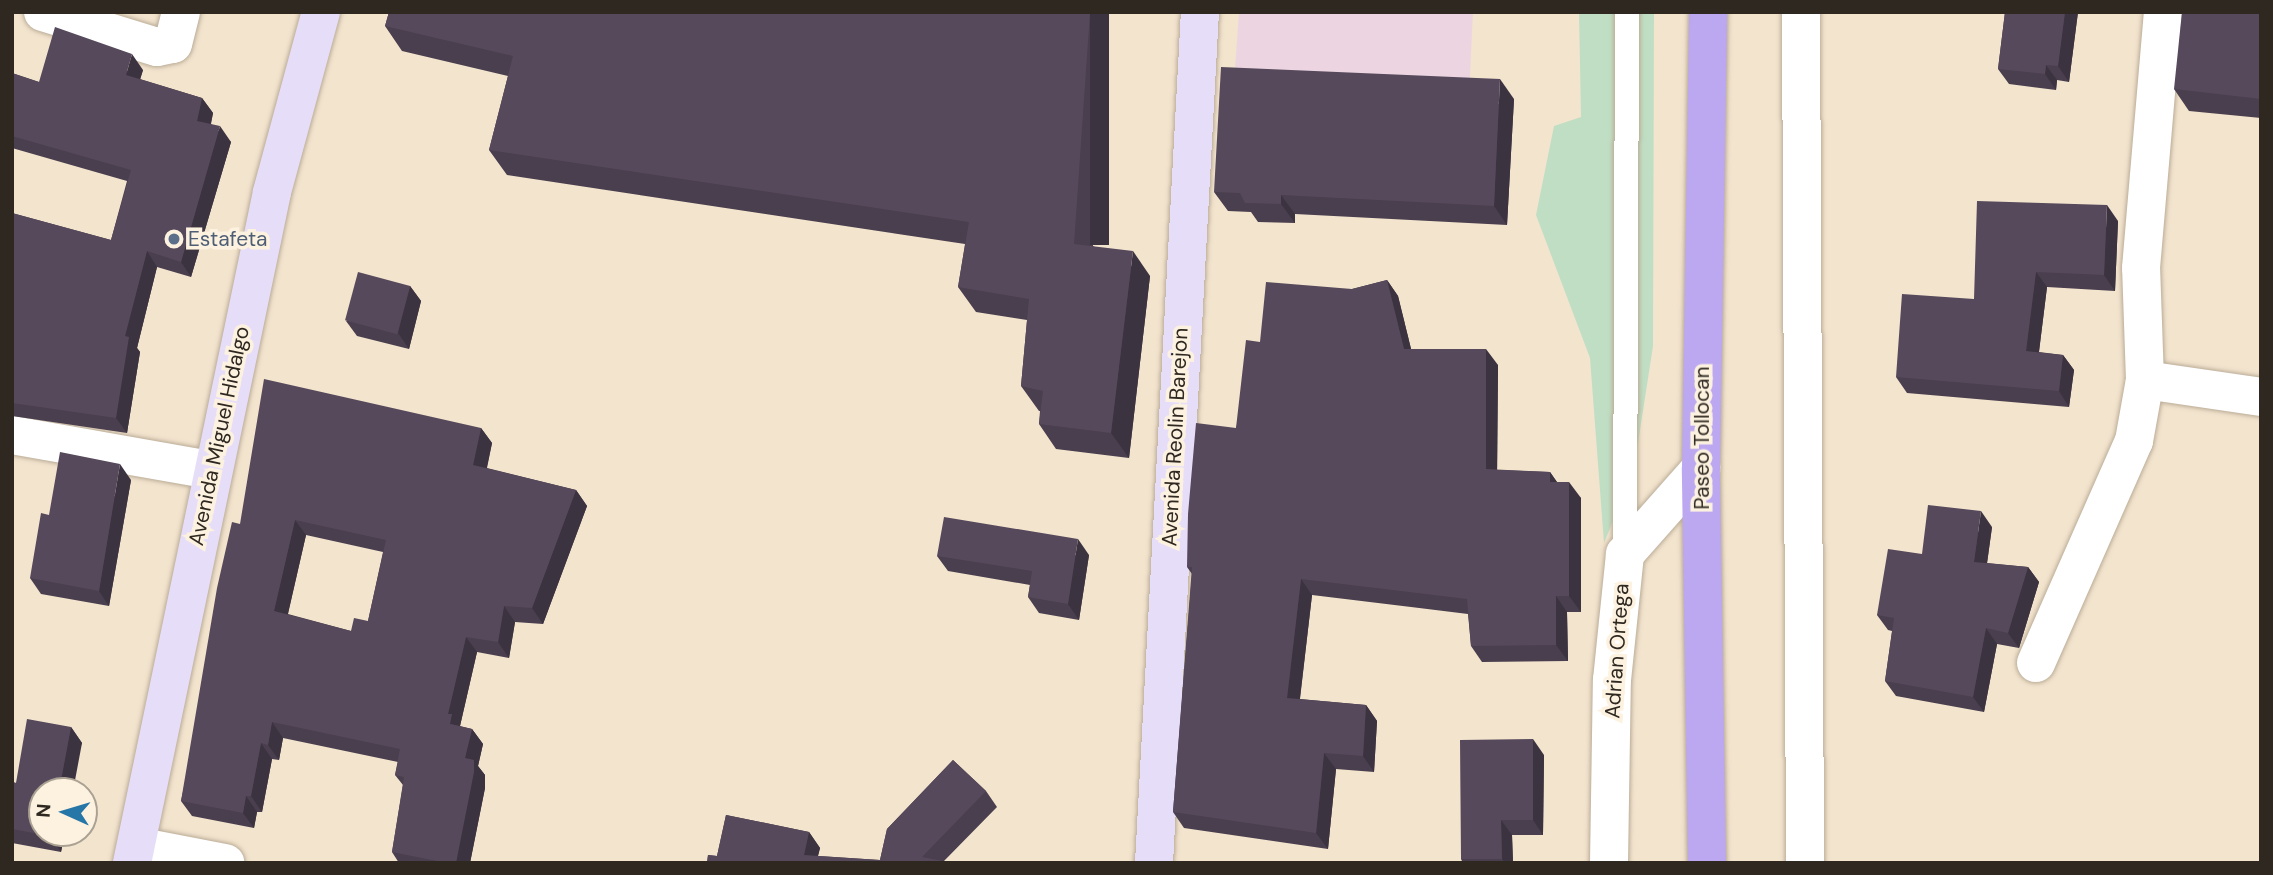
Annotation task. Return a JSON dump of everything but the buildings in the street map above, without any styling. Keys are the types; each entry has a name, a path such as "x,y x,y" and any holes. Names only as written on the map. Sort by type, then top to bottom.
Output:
{"highway":[{"name":"Paseo Tollocan","path":"1707,863 1700,468 1708,12"}],"main road":[{"name":"Avenida Miguel Hidalgo","path":"134,855 211,470 272,192 321,12"},
{"name":"Avenida Reolin Barejon","path":"1154,863 1200,12"}],"street":[{"path":"43,12 157,47 173,44 181,12"},
{"path":"1801,12 1805,863"},
{"path":"2036,663 2134,441 2145,380 2141,268 2164,12"},
{"path":"2145,380 2261,397"},
{"path":"12,435 211,470"},
{"name":"Adrian Ortega","path":"1609,863 1612,680 1625,554 1700,468"},
{"path":"134,855 225,863"}],"lane":[{"path":"1625,554 1627,12"}],"shaded area":[{"path":"1239,12 1473,12 1469,97 1234,82"}],"green space":[{"path":"1579,12 1654,12 1653,346 1634,469 1604,543 1590,358 1536,215 1554,126 1581,117"}],"place":[{"name":"Estafeta","path":"174,239"}]}
